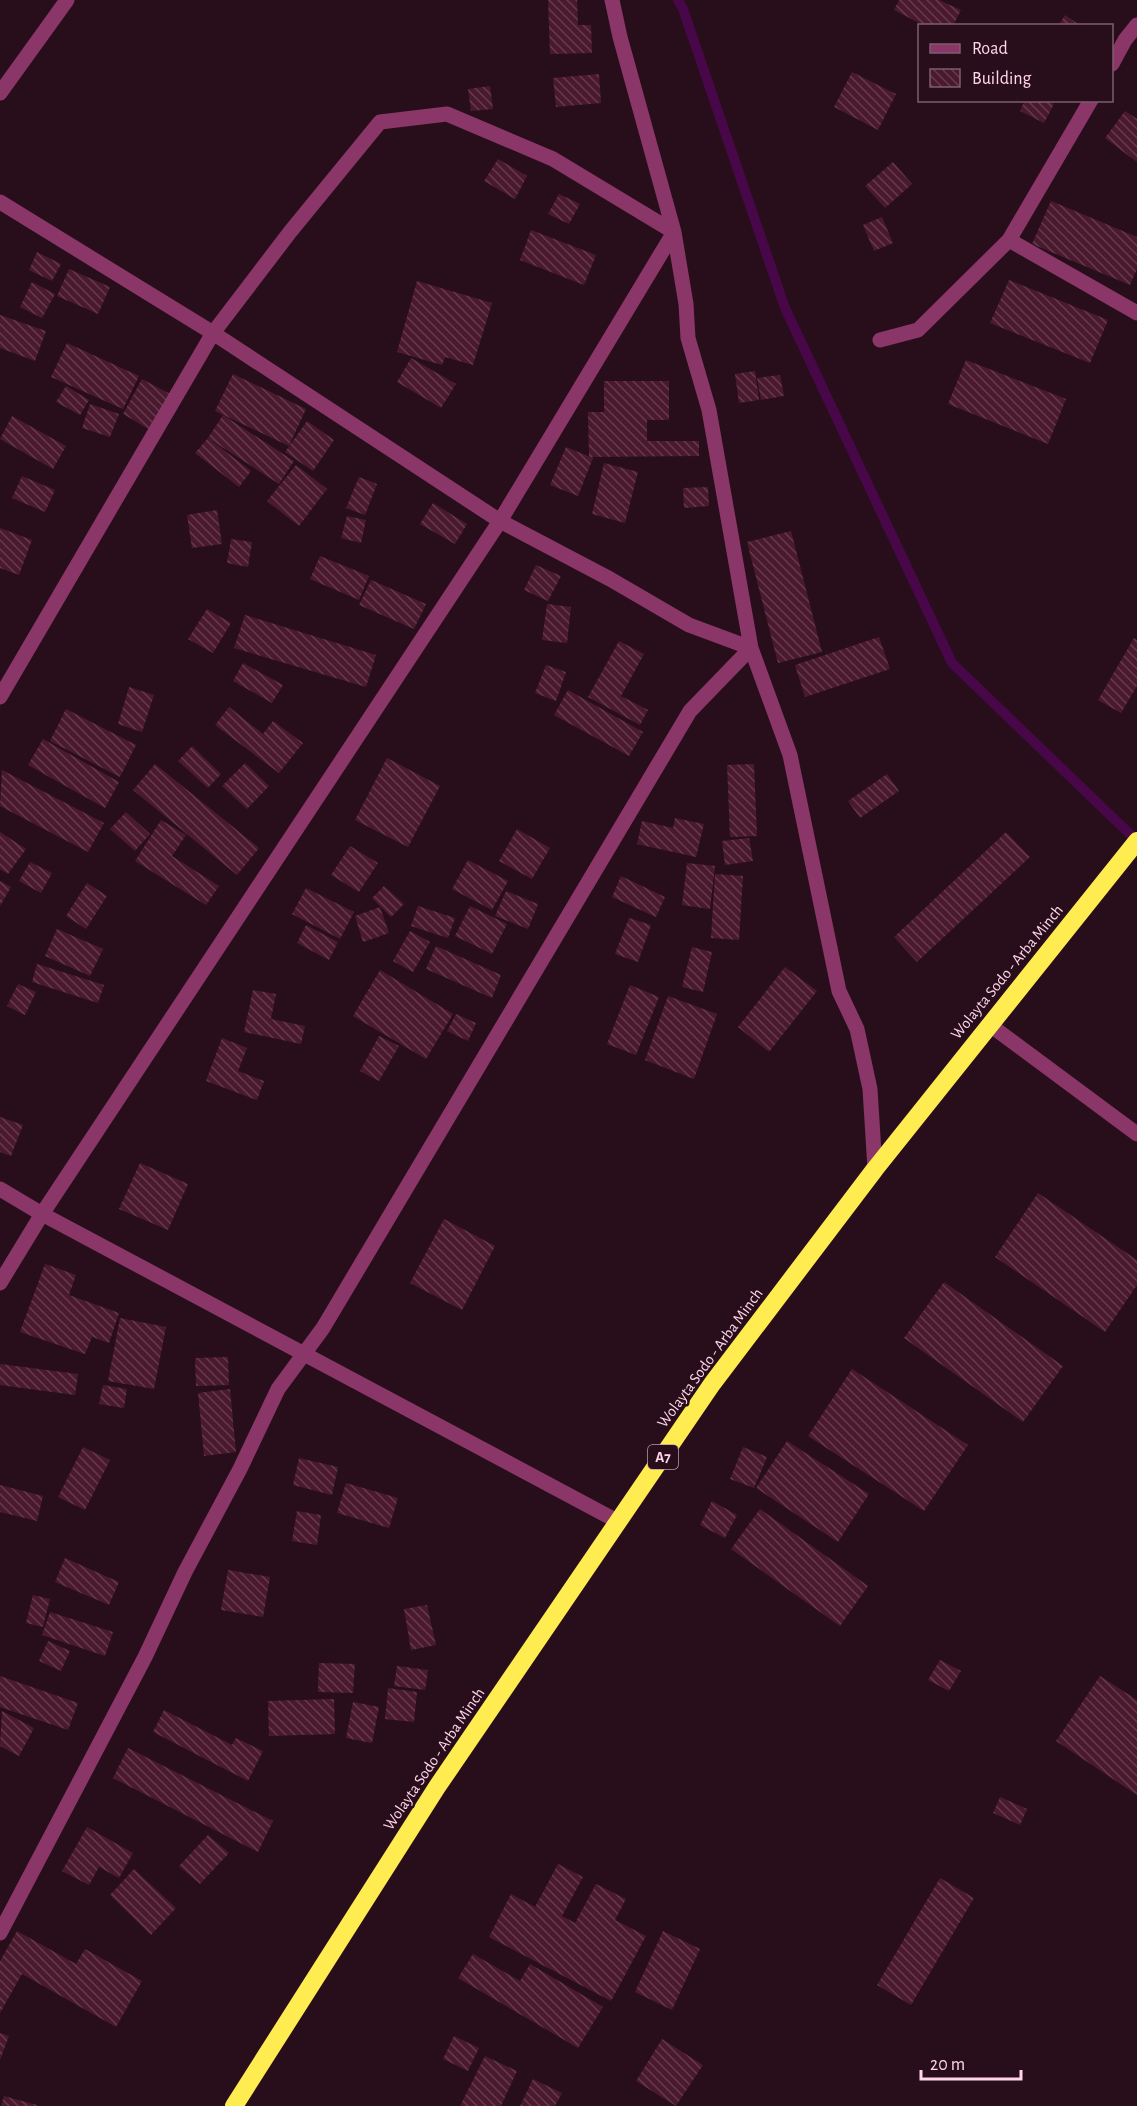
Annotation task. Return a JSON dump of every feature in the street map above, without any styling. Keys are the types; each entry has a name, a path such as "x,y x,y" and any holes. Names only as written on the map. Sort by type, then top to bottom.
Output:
{"highway":[{"name":"Wolayta Sodo - Arba Minch","path":"234,2106 437,1787 712,1384 875,1169 1137,840"}],"street":[{"path":"0,93 67,0"},
{"path":"612,0 620,37 674,232 686,304 688,338 709,410 751,648 790,755 839,992 857,1029 870,1089 875,1169"},
{"path":"1113,62 1125,40 1137,25"},
{"path":"880,340 918,330 1009,240 1090,102"},
{"path":"0,697 213,333 290,232 380,122 447,114 553,159 674,232"},
{"path":"0,202 213,333 500,521 689,624 751,648"},
{"path":"0,1283 42,1214 500,521 674,232"},
{"path":"1009,240 1137,313"},
{"path":"0,1933 145,1657 278,1389 323,1328 690,711 751,648"},
{"path":"990,1025 1137,1134"},
{"path":"0,1189 42,1214 619,1522"}],"building":[{"path":"548,0 577,0 578,25 591,25 592,53 550,54"},
{"path":"899,0 939,0 961,10 954,24 921,24 894,10"},
{"path":"1065,15 1078,24 1059,24"},
{"path":"852,72 896,94 878,130 834,107"},
{"path":"599,74 601,103 556,107 553,78"},
{"path":"490,86 493,109 471,111 468,89"},
{"path":"1024,102 1054,104 1044,123 1020,111"},
{"path":"1125,111 1137,119 1137,162 1105,138"},
{"path":"498,159 527,176 515,199 484,181"},
{"path":"893,162 912,184 885,208 865,186"},
{"path":"559,194 580,204 569,224 548,214"},
{"path":"1051,201 1137,237 1137,269 1130,285 1032,244"},
{"path":"882,217 893,243 874,251 863,225"},
{"path":"531,230 596,255 584,285 520,260"},
{"path":"37,252 61,264 52,281 29,270"},
{"path":"69,269 110,287 98,314 57,296"},
{"path":"1009,280 1108,320 1090,363 990,323"},
{"path":"417,281 492,303 473,365 445,357 442,365 397,352"},
{"path":"32,282 55,294 42,318 20,307"},
{"path":"0,315 46,331 35,361 0,348"},
{"path":"67,343 139,376 123,409 51,377"},
{"path":"411,358 456,384 441,408 397,382"},
{"path":"966,360 1066,399 1048,444 948,404"},
{"path":"755,371 759,400 739,403 735,374"},
{"path":"233,374 306,409 289,446 215,411"},
{"path":"780,375 784,396 761,400 757,378"},
{"path":"142,379 172,395 152,431 123,414"},
{"path":"604,381 669,381 669,420 647,420 647,441 699,441 699,456 589,457 588,412 604,412"},
{"path":"66,386 89,400 80,415 56,402"},
{"path":"90,404 119,414 110,437 82,428"},
{"path":"223,415 294,461 279,484 208,438"},
{"path":"12,416 66,446 53,469 0,439"},
{"path":"307,421 334,440 313,471 285,452"},
{"path":"208,438 251,471 239,487 195,453"},
{"path":"566,447 593,458 578,496 550,485"},
{"path":"604,463 638,472 625,523 592,514"},
{"path":"296,465 327,489 299,526 267,501"},
{"path":"22,476 55,490 45,512 12,498"},
{"path":"359,477 377,484 365,515 346,508"},
{"path":"708,487 709,506 684,508 683,488"},
{"path":"433,503 467,524 455,544 420,524"},
{"path":"217,510 222,544 192,548 187,515"},
{"path":"347,516 366,520 361,543 341,538"},
{"path":"0,528 32,540 19,575 0,568"},
{"path":"791,531 822,652 778,663 747,542"},
{"path":"231,539 252,542 248,567 227,563"},
{"path":"320,556 369,576 359,600 310,579"},
{"path":"536,565 561,576 548,601 524,590"},
{"path":"371,580 426,604 414,629 359,605"},
{"path":"547,604 571,607 567,643 542,640"},
{"path":"207,609 231,623 213,653 188,639"},
{"path":"245,615 376,655 366,687 234,648"},
{"path":"879,637 890,669 805,697 795,665"},
{"path":"1134,638 1137,640 1137,686 1121,713 1098,700"},
{"path":"619,641 644,654 621,696 648,710 640,725 588,697"},
{"path":"243,663 283,685 272,703 233,681"},
{"path":"546,665 566,672 556,701 535,693"},
{"path":"129,687 154,695 142,732 118,724"},
{"path":"568,690 643,732 629,756 554,715"},
{"path":"229,707 263,734 273,721 303,743 279,773 215,725"},
{"path":"66,709 136,745 120,777 50,741"},
{"path":"43,739 119,782 105,808 28,765"},
{"path":"192,746 221,774 208,788 178,761"},
{"path":"387,758 440,786 408,847 355,820"},
{"path":"245,763 269,786 247,809 222,786"},
{"path":"155,764 259,848 237,875 133,790"},
{"path":"754,764 757,836 730,837 727,765"},
{"path":"2,770 104,823 88,852 0,806"},
{"path":"887,774 899,791 860,818 848,801"},
{"path":"126,812 150,834 135,851 110,829"},
{"path":"675,818 704,824 696,857 637,844 642,821 673,828"},
{"path":"161,820 186,835 172,856 219,886 206,905 135,861"},
{"path":"517,829 550,848 532,879 499,861"},
{"path":"0,832 26,849 8,874 0,869"},
{"path":"1006,832 1030,857 917,962 894,937"},
{"path":"749,838 753,861 725,865 722,841"},
{"path":"350,846 378,863 359,892 331,875"},
{"path":"468,860 508,881 492,910 452,889"},
{"path":"30,862 52,873 41,893 19,881"},
{"path":"687,863 715,866 710,909 682,905"},
{"path":"715,874 743,876 739,940 711,938"},
{"path":"621,876 665,897 656,917 612,897"},
{"path":"0,881 11,887 0,906"},
{"path":"87,883 107,896 86,929 66,916"},
{"path":"384,886 404,904 391,917 372,898"},
{"path":"306,888 354,912 340,939 292,914"},
{"path":"506,891 538,904 528,929 495,916"},
{"path":"418,906 455,918 448,938 411,926"},
{"path":"470,906 507,924 492,954 455,936"},
{"path":"380,907 389,933 363,942 355,916"},
{"path":"629,918 651,925 638,962 615,954"},
{"path":"306,925 338,942 329,960 297,943"},
{"path":"57,929 103,949 90,976 45,956"},
{"path":"410,931 430,942 413,972 393,961"},
{"path":"436,946 501,975 492,998 426,969"},
{"path":"692,947 712,952 703,992 682,987"},
{"path":"37,964 104,985 98,1003 32,982"},
{"path":"785,967 817,991 769,1052 738,1027"},
{"path":"380,970 453,1014 426,1059 353,1016"},
{"path":"18,984 36,992 25,1015 7,1006"},
{"path":"630,985 659,997 636,1055 607,1044"},
{"path":"253,990 276,994 271,1019 305,1026 301,1044 244,1032"},
{"path":"668,996 717,1014 694,1079 645,1060"},
{"path":"456,1014 476,1023 468,1041 447,1031"},
{"path":"379,1036 399,1046 379,1081 360,1071"},
{"path":"222,1038 247,1048 238,1071 264,1081 257,1100 206,1081"},
{"path":"0,1117 23,1125 11,1156 0,1152"},
{"path":"140,1163 188,1184 168,1230 119,1209"},
{"path":"1038,1193 1137,1260 1137,1285 1105,1332 995,1257"},
{"path":"444,1219 495,1246 462,1310 410,1283"},
{"path":"45,1264 76,1275 69,1295 119,1313 109,1343 92,1337 85,1354 20,1332"},
{"path":"944,1282 1063,1366 1023,1422 904,1338"},
{"path":"120,1318 166,1327 154,1389 108,1381"},
{"path":"228,1357 229,1385 196,1386 195,1358"},
{"path":"0,1364 78,1374 75,1395 0,1385"},
{"path":"852,1369 968,1445 924,1511 808,1436"},
{"path":"103,1385 127,1389 124,1408 99,1404"},
{"path":"230,1389 236,1452 204,1456 198,1393"},
{"path":"787,1441 869,1494 838,1542 756,1488"},
{"path":"83,1447 110,1460 85,1510 58,1497"},
{"path":"743,1447 767,1457 754,1488 730,1479"},
{"path":"299,1458 338,1467 332,1495 293,1485"},
{"path":"346,1483 398,1498 389,1528 337,1513"},
{"path":"0,1485 43,1496 37,1521 0,1512"},
{"path":"712,1501 737,1515 725,1538 700,1525"},
{"path":"760,1509 868,1586 840,1626 731,1549"},
{"path":"297,1511 321,1515 317,1545 292,1541"},
{"path":"65,1558 119,1582 109,1605 55,1582"},
{"path":"228,1570 270,1577 263,1617 221,1610"},
{"path":"33,1595 50,1599 43,1627 26,1623"},
{"path":"427,1605 436,1645 411,1650 404,1609"},
{"path":"50,1612 113,1632 105,1656 42,1635"},
{"path":"48,1641 70,1651 61,1671 39,1661"},
{"path":"940,1660 961,1671 949,1691 928,1680"},
{"path":"319,1663 355,1664 353,1693 318,1692"},
{"path":"397,1666 428,1670 425,1690 394,1686"},
{"path":"0,1676 78,1703 68,1730 0,1707"},
{"path":"1100,1676 1137,1700 1137,1795 1056,1741"},
{"path":"388,1688 417,1692 414,1722 385,1719"},
{"path":"334,1699 335,1734 269,1736 268,1701"},
{"path":"353,1702 379,1707 372,1743 346,1738"},
{"path":"164,1710 232,1745 236,1738 263,1751 248,1781 153,1732"},
{"path":"2,1711 34,1728 19,1756 0,1746"},
{"path":"128,1748 273,1821 258,1852 113,1778"},
{"path":"1000,1797 1027,1809 1020,1825 993,1813"},
{"path":"87,1827 133,1853 119,1878 99,1867 89,1885 62,1871"},
{"path":"208,1835 229,1853 200,1884 179,1866"},
{"path":"558,1864 583,1877 562,1916 575,1923 596,1884 626,1899 615,1920 646,1936 611,2001 489,1937 511,1894 535,1907"},
{"path":"134,1869 176,1908 151,1935 110,1895"},
{"path":"940,1878 974,1898 911,2005 877,1985"},
{"path":"17,1931 76,1964 85,1949 142,1981 116,2027 22,1974 0,2013 0,1961"},
{"path":"663,1931 700,1949 672,2010 635,1992"},
{"path":"473,1954 520,1981 530,1964 603,2007 578,2048 458,1978"},
{"path":"0,2033 9,2036 0,2060"},
{"path":"454,2036 479,2048 468,2071 443,2059"},
{"path":"662,2039 703,2065 676,2106 636,2081"},
{"path":"485,2056 517,2071 501,2106 460,2106"},
{"path":"533,2079 562,2093 555,2106 520,2106"},
{"path":"4,2096 37,2105 37,2106 1,2106"}],"waterway":[{"path":"678,0 785,308 952,663 1137,841"}]}
